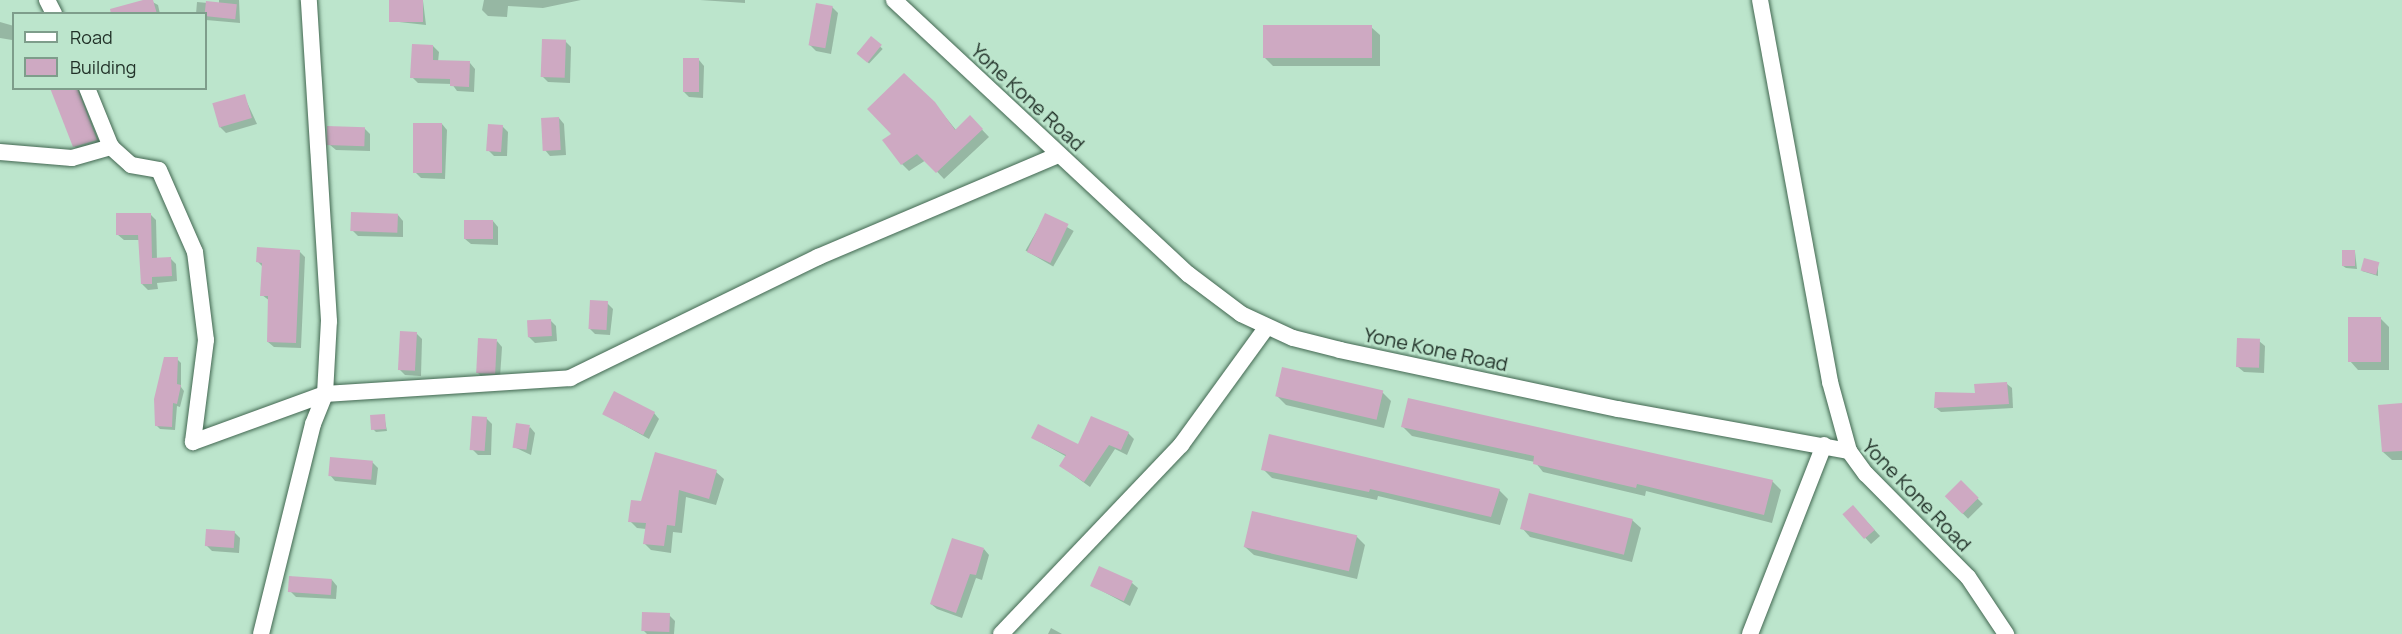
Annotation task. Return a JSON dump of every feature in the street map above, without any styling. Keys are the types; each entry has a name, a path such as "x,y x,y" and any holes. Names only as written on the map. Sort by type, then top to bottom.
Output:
{"street":[{"path":"261,634 314,424 325,394 329,321 309,0"},
{"name":"Yone Kone Road","path":"894,0 1188,274 1241,314 1266,328 1340,350 1606,407 1849,451 1866,474 1968,577 1992,608 2006,634"},
{"path":"1760,0 1830,382 1849,451"},
{"path":"88,90 111,147 131,165 159,170 195,252 206,339 193,442 325,394 570,378 818,257 1058,155"},
{"path":"0,152 72,158 111,147"},
{"path":"1001,634 1181,445 1266,328"},
{"path":"1750,634 1824,445"}],"building":[{"path":"143,0 153,0 156,12 111,12 110,9"},
{"path":"389,0 423,0 423,22 389,22"},
{"path":"206,1 237,4 235,19 207,16 207,12 205,12"},
{"path":"816,3 833,6 825,48 809,45"},
{"path":"1263,25 1372,25 1372,58 1263,58"},
{"path":"871,36 882,45 867,63 857,54"},
{"path":"542,39 566,40 565,78 541,77"},
{"path":"412,44 433,45 433,60 470,61 469,87 450,86 450,79 410,78"},
{"path":"683,58 699,58 699,92 683,92"},
{"path":"904,73 935,102 955,130 970,115 983,129 936,173 917,154 901,165 882,140 891,134 867,109"},
{"path":"51,90 78,90 97,140 73,147"},
{"path":"245,94 252,118 219,127 212,103"},
{"path":"559,117 561,150 543,151 541,118"},
{"path":"413,123 442,123 442,173 413,173"},
{"path":"488,124 503,125 501,152 486,151"},
{"path":"327,126 365,127 364,146 326,145"},
{"path":"351,212 398,214 397,233 350,231"},
{"path":"116,213 151,213 152,258 171,257 172,276 152,277 152,284 141,284 138,235 116,235"},
{"path":"1045,213 1069,224 1050,263 1027,252"},
{"path":"464,220 493,220 493,239 464,239"},
{"path":"257,247 300,250 296,343 267,342 268,296 260,296 262,263 256,262"},
{"path":"2342,250 2355,250 2355,266 2342,266"},
{"path":"2364,258 2379,262 2376,275 2361,271"},
{"path":"590,300 608,301 606,330 588,329"},
{"path":"2348,317 2381,317 2381,362 2348,362"},
{"path":"551,319 552,336 528,337 527,320"},
{"path":"400,331 417,332 415,371 398,370"},
{"path":"478,338 497,339 495,374 476,373"},
{"path":"2237,338 2260,339 2259,368 2236,367"},
{"path":"164,357 178,357 177,384 181,385 177,404 173,403 172,427 155,426 154,399"},
{"path":"1282,367 1383,390 1377,420 1275,396"},
{"path":"2007,382 2009,404 1934,408 1935,392 1975,393 1974,384"},
{"path":"614,391 655,412 643,435 602,414"},
{"path":"1408,398 1773,480 1764,515 1637,484 1636,488 1533,464 1534,456 1401,427"},
{"path":"2402,403 2402,451 2382,452 2378,405"},
{"path":"385,414 386,429 371,430 370,415"},
{"path":"472,416 487,417 485,451 470,450"},
{"path":"1091,416 1129,432 1121,450 1109,445 1084,482 1059,466 1066,455 1031,438 1038,424 1078,444"},
{"path":"516,423 530,425 526,450 513,448"},
{"path":"1269,434 1500,489 1491,517 1370,489 1369,492 1261,470"},
{"path":"655,452 717,470 709,499 679,490 675,526 667,525 664,546 643,544 646,523 628,522 631,500 641,501"},
{"path":"330,457 373,461 371,480 328,476"},
{"path":"1961,480 1979,498 1962,514 1945,496"},
{"path":"1529,493 1633,519 1624,555 1520,529"},
{"path":"1853,505 1875,530 1864,539 1842,514"},
{"path":"1252,511 1357,535 1349,571 1244,547"},
{"path":"206,529 235,531 234,548 205,546"},
{"path":"952,538 984,548 976,575 970,574 956,613 930,604"},
{"path":"1099,566 1133,581 1124,601 1090,586"},
{"path":"289,576 332,579 331,595 288,592"},
{"path":"642,612 670,613 669,632 641,631"}]}
